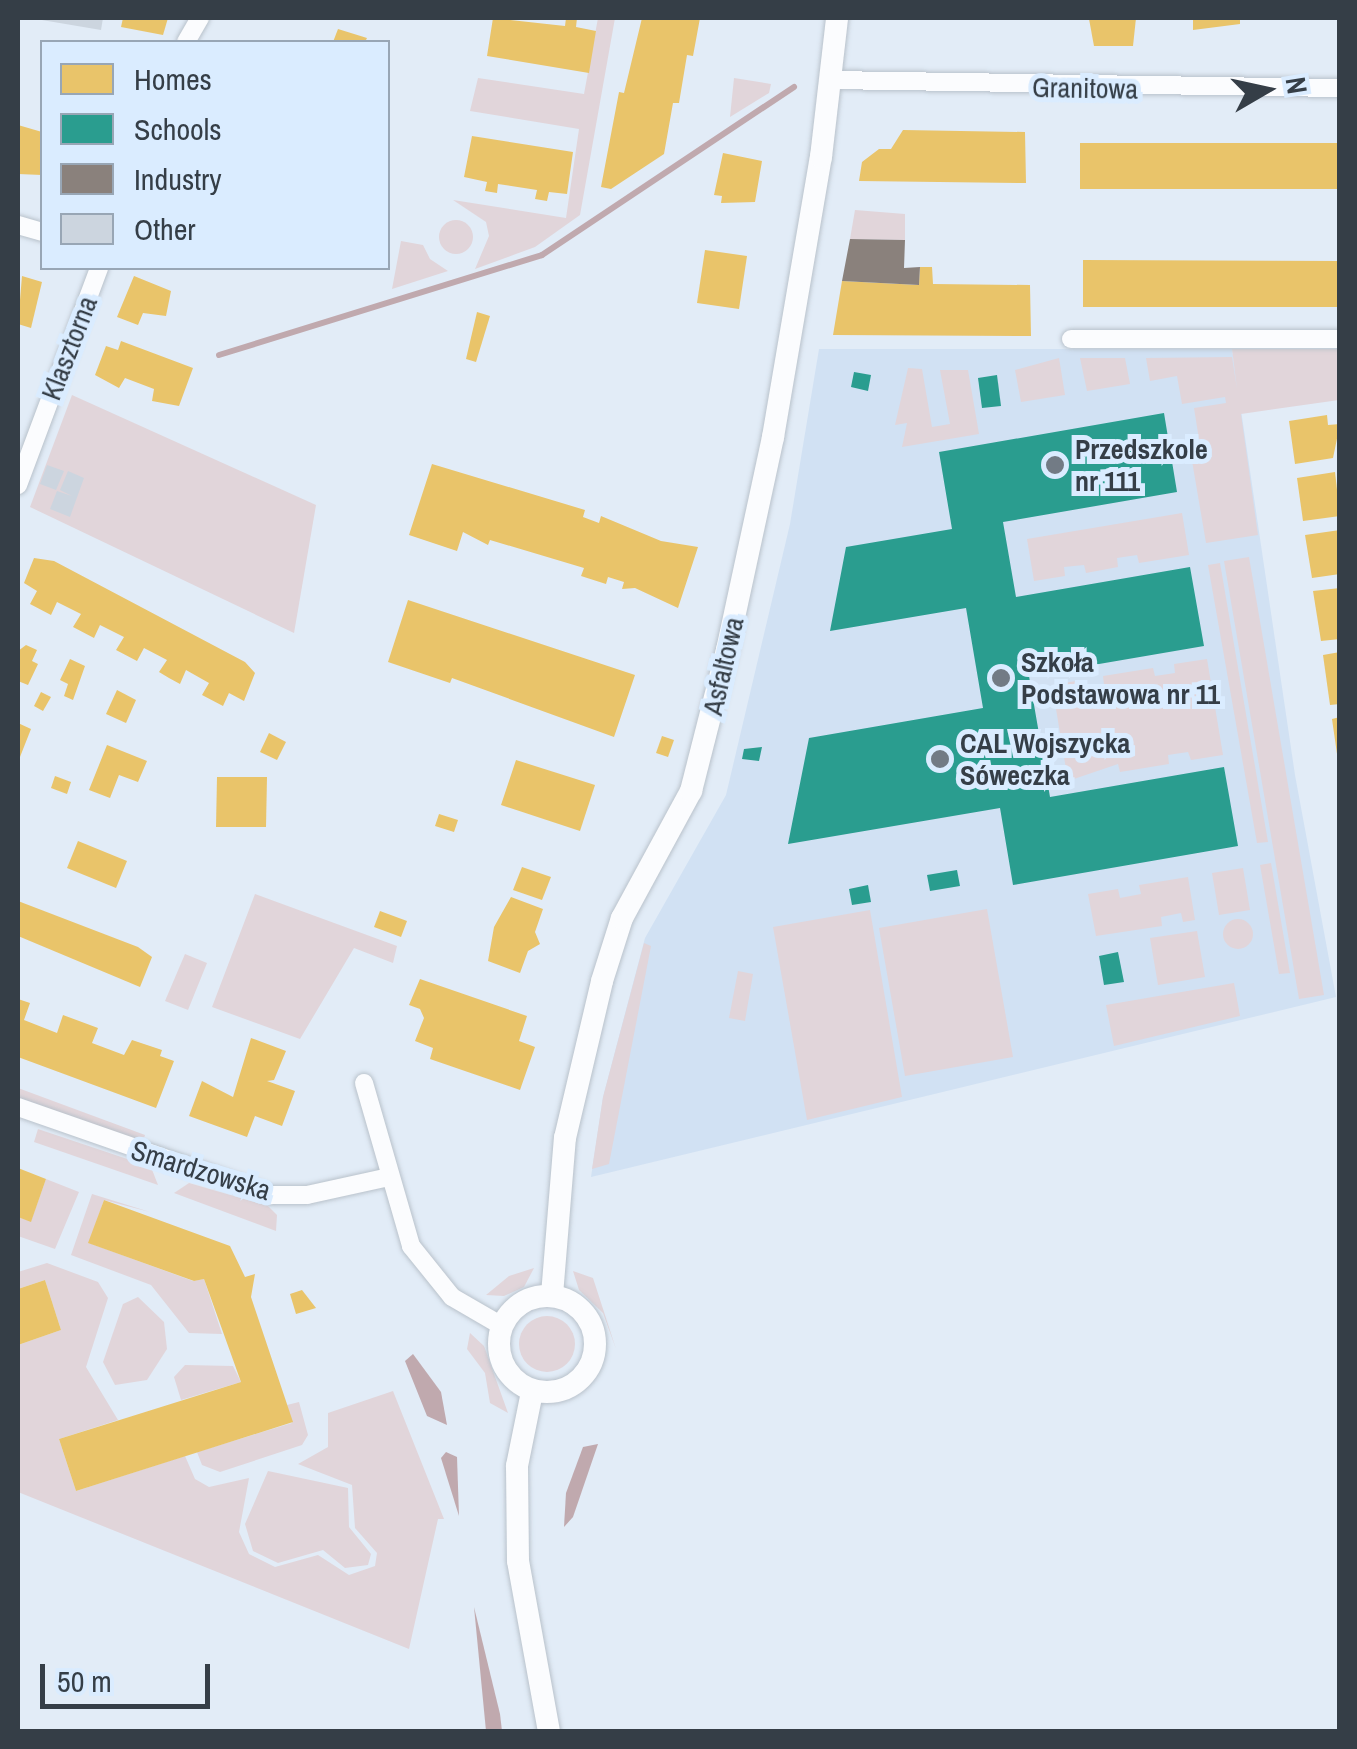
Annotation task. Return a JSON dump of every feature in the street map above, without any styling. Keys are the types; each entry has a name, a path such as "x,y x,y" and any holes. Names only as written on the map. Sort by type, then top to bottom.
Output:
{"street":[{"path":"187,40 200,18"},
{"name":"Asfaltowa","path":"552,1295 565,1138 602,981 622,918 691,792 721,678 772,438 837,18"},
{"name":"Granitowa","path":"830,80 1340,88"},
{"name":"Klasztorna","path":"18,485 99,270"},
{"path":"1072,339 1340,339"},
{"path":"364,1083 411,1246 432,1278 502,1326"},
{"name":"Smardzowska","path":"18,1107 271,1194 306,1195 389,1177"},
{"path":"552,1295 586,1315 594,1356 575,1384 532,1392 504,1367 502,1326 516,1307 552,1295"},
{"path":"532,1392 517,1466 518,1561 549,1732"}],"shaded area":[{"path":"598,18 615,18 580,215 535,247 475,269 489,236 486,222 453,200 566,218 579,129 470,111 478,78 584,94"},
{"path":"734,78 771,84 769,93 730,117"},
{"path":"855,210 905,214 905,240 850,239"},
{"path":"456,220 468,225 473,237 468,249 456,254 444,249 439,237 444,225"},
{"path":"401,241 423,245 430,259 448,271 392,289"},
{"path":"819,349 1232,349 1295,775 1336,997 591,1177 603,1097 645,938 726,795 790,524"},
{"path":"1232,349 1339,349 1339,400 1241,414 1258,535 1206,543 1191,455 1201,452 1194,408 1226,403 1225,397 1182,404 1177,376 1150,381 1146,358 1232,357 1237,389"},
{"path":"1059,358 1065,395 1021,402 1015,370"},
{"path":"1080,358 1125,358 1130,384 1087,391"},
{"path":"908,368 922,369 932,427 950,424 940,370 968,370 979,434 902,447 907,423 895,425"},
{"path":"72,395 316,505 294,633 30,507"},
{"path":"1182,513 1189,555 1139,563 1137,555 1117,558 1118,567 1086,573 1084,565 1064,567 1065,576 1034,581 1027,539"},
{"path":"1249,557 1324,995 1299,999 1224,561"},
{"path":"1220,563 1268,842 1257,843 1208,565"},
{"path":"1207,659 1223,755 1191,760 1188,752 1168,755 1169,764 1120,772 1118,764 1068,781 1052,685 1082,680 1084,688 1104,685 1103,676 1153,668 1155,676 1175,673 1174,664"},
{"path":"1271,863 1290,973 1279,974 1260,865"},
{"path":"1243,868 1250,910 1219,915 1212,873"},
{"path":"1188,877 1195,920 1183,922 1181,913 1161,917 1162,926 1096,936 1088,894 1118,889 1120,898 1141,894 1139,885"},
{"path":"255,894 397,946 393,963 354,948 300,1039 212,1007"},
{"path":"987,909 1013,1057 905,1076 879,928"},
{"path":"870,910 902,1097 807,1120 773,927"},
{"path":"1238,919 1252,928 1253,934 1244,948 1238,949 1224,940 1223,934 1232,920"},
{"path":"1197,931 1205,977 1158,985 1150,938"},
{"path":"644,943 651,946 609,1164 592,1169 603,1097"},
{"path":"185,954 207,963 188,1010 165,1001"},
{"path":"738,971 753,974 745,1021 729,1018"},
{"path":"1234,983 1240,1016 1114,1046 1106,1005"},
{"path":"18,1088 145,1135 143,1142 18,1097"},
{"path":"38,1129 151,1167 158,1185 34,1142"},
{"path":"46,1179 79,1192 55,1249 18,1236 18,1217 31,1221"},
{"path":"189,1183 268,1206 277,1215 276,1231 174,1193"},
{"path":"92,1194 150,1212 104,1200 89,1243 193,1281 204,1279 222,1334 189,1333 151,1285 71,1255"},
{"path":"47,1263 98,1282 108,1298 86,1367 118,1420 59,1439 76,1491 185,1456 195,1479 209,1487 249,1478 239,1532 249,1554 275,1567 318,1555 349,1575 375,1566 377,1553 355,1528 352,1485 298,1464 328,1447 328,1413 393,1391 444,1519 438,1519 409,1649 18,1492 18,1345 61,1330 45,1280 18,1289 18,1272"},
{"path":"534,1268 524,1287 504,1296 486,1295 509,1276"},
{"path":"573,1271 593,1278 616,1349 603,1313 579,1290"},
{"path":"138,1297 164,1322 167,1349 147,1380 115,1385 103,1362 123,1304"},
{"path":"547,1316 567,1324 575,1344 567,1364 547,1372 527,1364 519,1344 527,1324"},
{"path":"470,1333 484,1346 508,1413 490,1403 485,1373 467,1349"},
{"path":"413,1354 441,1392 447,1425 427,1416 405,1361"},
{"path":"185,1365 233,1366 241,1382 181,1400 174,1377"},
{"path":"299,1402 308,1435 302,1445 220,1472 202,1465 197,1452 292,1423 287,1405"},
{"path":"598,1444 573,1517 564,1527 566,1493 583,1447"},
{"path":"446,1452 457,1457 459,1516 441,1458"},
{"path":"268,1471 348,1488 349,1527 371,1554 368,1565 345,1568 323,1550 278,1563 253,1551 245,1524"},
{"path":"474,1607 500,1714 502,1731 486,1731"}],"building: Homes":[{"path":"123,18 168,18 163,35 121,27"},
{"path":"493,18 565,26 566,18 577,18 576,27 596,31 589,73 487,56"},
{"path":"642,18 700,18 693,56 687,55 679,103 673,103 664,154 611,189 601,187 619,92 624,93"},
{"path":"1136,18 1133,46 1094,46 1089,19"},
{"path":"1193,18 1240,18 1240,24 1193,30"},
{"path":"338,29 367,38 366,40 334,40"},
{"path":"18,125 40,131 40,175 18,174"},
{"path":"903,130 1025,132 1026,183 859,181 862,162 879,149 891,149"},
{"path":"472,136 573,152 567,194 549,192 547,201 535,199 537,190 498,184 497,193 485,191 487,182 464,177"},
{"path":"1080,143 1340,143 1340,189 1080,189"},
{"path":"723,153 762,161 755,202 721,203 722,196 714,195"},
{"path":"705,250 747,256 739,309 697,303"},
{"path":"1083,260 1340,261 1340,307 1083,307"},
{"path":"920,267 932,267 933,284 1030,285 1031,336 833,335 842,281 919,285"},
{"path":"22,276 42,282 31,328 18,324"},
{"path":"134,276 171,291 166,316 143,313 138,325 117,317"},
{"path":"477,312 490,316 476,362 466,359"},
{"path":"121,341 193,368 179,406 152,401 154,389 125,378 119,388 95,375 106,346 118,350"},
{"path":"1327,415 1328,425 1340,424 1333,458 1295,464 1289,421"},
{"path":"432,464 585,510 583,517 599,523 601,516 661,541 698,547 678,608 635,588 622,589 624,582 608,577 606,584 581,576 584,568 490,540 488,545 463,532 457,551 409,535"},
{"path":"1335,472 1340,516 1303,521 1297,478"},
{"path":"1340,530 1340,574 1312,578 1305,535"},
{"path":"34,558 54,561 245,662 255,673 244,701 229,693 223,706 202,695 209,683 186,670 180,684 159,672 167,660 144,648 137,661 116,650 124,637 100,625 94,638 73,627 81,614 57,602 51,615 30,604 37,591 24,583"},
{"path":"1340,588 1340,639 1321,641 1313,591"},
{"path":"408,600 635,675 614,737 452,678 450,683 388,662"},
{"path":"26,645 37,650 32,661 38,664 28,685 18,681 18,651"},
{"path":"1340,652 1340,704 1330,705 1323,655"},
{"path":"70,659 85,666 73,700 64,696 68,684 60,680"},
{"path":"117,690 136,700 126,723 106,714"},
{"path":"41,692 51,697 43,711 34,706"},
{"path":"1340,717 1340,754 1337,754 1332,719"},
{"path":"18,723 31,729 18,762"},
{"path":"269,733 286,742 277,760 260,752"},
{"path":"662,736 674,740 668,757 656,753"},
{"path":"107,745 147,761 138,782 119,775 110,798 89,790"},
{"path":"516,760 595,785 580,831 501,805"},
{"path":"55,776 71,782 67,794 51,788"},
{"path":"217,777 267,777 266,827 216,827"},
{"path":"439,814 458,820 454,832 435,826"},
{"path":"78,841 127,861 116,888 67,868"},
{"path":"522,867 551,877 542,900 513,890"},
{"path":"511,897 543,909 535,932 540,944 528,951 520,973 488,961 494,927"},
{"path":"18,901 138,947 152,957 140,987 18,936"},
{"path":"380,911 407,921 401,937 374,927"},
{"path":"420,979 527,1016 519,1041 535,1047 520,1090 430,1059 433,1048 415,1041 424,1018 420,1009 409,1005"},
{"path":"18,999 30,1003 24,1020 57,1033 63,1015 98,1028 92,1043 124,1055 132,1040 162,1050 160,1056 174,1061 156,1108 18,1057"},
{"path":"251,1038 286,1051 274,1080 267,1081 295,1091 282,1126 255,1116 247,1137 189,1116 202,1081 233,1097"},
{"path":"18,1168 46,1179 31,1222 18,1217"},
{"path":"104,1200 230,1246 245,1277 255,1274 251,1297 293,1422 76,1491 59,1439 241,1382 204,1279 194,1281 88,1243"},
{"path":"45,1280 61,1330 18,1345 18,1289"},
{"path":"302,1290 316,1308 296,1314 290,1294"}],"building: Schools":[{"path":"854,372 871,375 868,391 851,387"},
{"path":"997,375 1001,406 982,408 978,378"},
{"path":"1164,413 1177,492 1003,522 1016,597 1190,567 1204,646 1029,676 1050,797 1224,767 1238,846 1013,885 1000,808 788,844 809,738 983,708 966,608 830,631 846,547 952,529 939,452"},
{"path":"762,747 759,761 742,759 744,749"},
{"path":"957,870 960,886 930,891 927,875"},
{"path":"868,885 871,902 852,905 849,889"},
{"path":"1118,952 1124,982 1104,985 1099,956"}],"building: Industry":[{"path":"850,239 905,240 904,268 920,267 919,285 842,281"}],"building: Other":[{"path":"30,18 103,18 101,30"},
{"path":"47,465 64,471 56,490 40,484"},
{"path":"68,471 84,478 70,517 50,509 57,491 72,496 60,490"}],"waterway":[{"path":"219,355 542,255 794,87"}],"place":[{"name":"Przedszkole nr 111","path":"1055,465"},
{"name":"Szkoła Podstawowa nr 11","path":"1001,678"},
{"name":"CAL Wojszycka Sóweczka","path":"940,759"}]}
